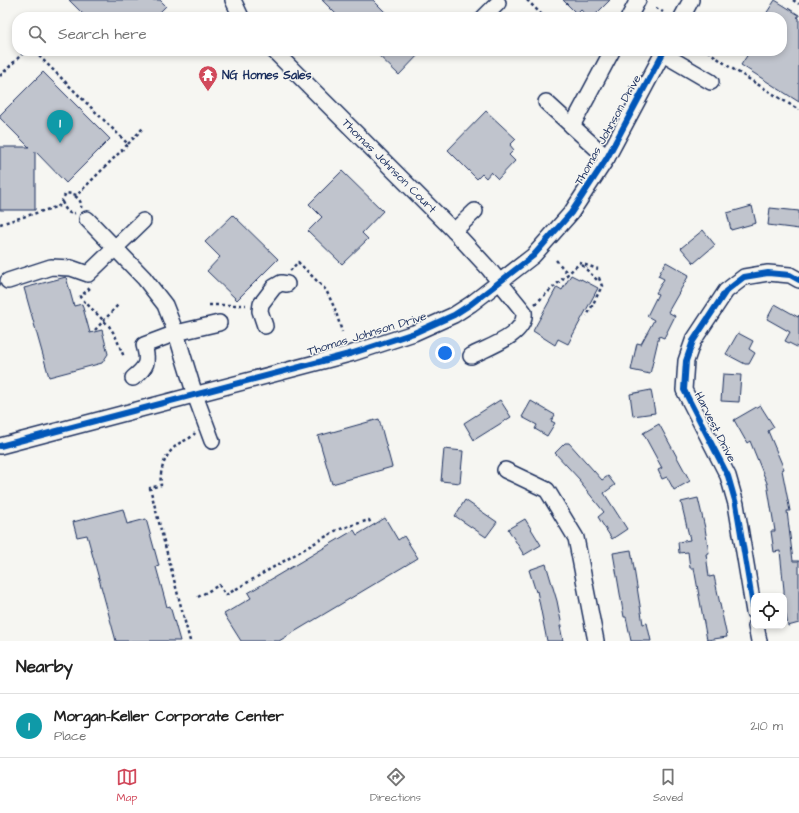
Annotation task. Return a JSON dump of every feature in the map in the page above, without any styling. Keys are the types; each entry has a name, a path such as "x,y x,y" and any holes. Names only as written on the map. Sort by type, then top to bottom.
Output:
{"street":[{"path":"233,0 238,12"},
{"path":"632,12 638,0"},
{"path":"684,12 690,0"},
{"path":"489,12 498,2"},
{"name":"Thomas Johnson Court","path":"279,56 454,231 500,282 524,312 524,321 515,333 471,356"},
{"path":"572,126 609,56"},
{"name":"Thomas Johnson Drive","path":"0,446 353,353 414,333 454,315 472,304 533,256 571,213 608,158 662,56"},
{"path":"669,56 711,82"},
{"path":"546,102 608,158"},
{"path":"454,231 475,211"},
{"path":"87,219 144,278 165,305 176,333 195,395 212,441"},
{"path":"8,281 51,267 71,268 90,281 115,248 143,221"},
{"name":"Harvest Drive","path":"751,595 734,497 728,476 684,390 686,362 693,341 726,291 744,277 768,273 790,276 799,280"},
{"path":"265,326 260,311 262,304 274,287 281,283 287,284"},
{"path":"133,378 142,371 146,364 147,356 144,345 176,333 219,323"},
{"path":"505,470 547,490 576,538 596,641"},
{"path":"757,629 759,641"}],"path":[{"path":"527,0 539,12"},
{"path":"793,0 799,4"},
{"path":"656,8 663,12"},
{"path":"0,76 20,56"},
{"path":"39,56 128,144"},
{"path":"715,56 728,66 799,110"},
{"path":"0,224 59,206 66,193 77,195 143,128"},
{"path":"62,202 67,212 71,214 77,213 81,209 82,205 79,199 73,194"},
{"path":"556,260 568,274"},
{"path":"534,305 580,263"},
{"path":"580,263 598,269"},
{"path":"580,263 598,280 599,278 602,286 587,316"},
{"path":"90,281 80,297 104,320 115,335 124,357"},
{"path":"95,330 118,305"},
{"path":"190,641 150,488 161,485 161,470 169,454 177,444 191,438 196,430"},
{"path":"198,598 219,585 226,595 337,530 369,520 371,524"}],"building":[{"path":"69,0 160,0 166,6 160,12 81,12"},
{"path":"322,0 373,0 385,12 334,12"},
{"path":"563,0 610,0 598,12 583,12 581,10 579,12 575,12"},
{"path":"775,0 799,15 799,17 797,17 799,18 799,102 741,65 747,56 787,56 787,12 767,12"},
{"path":"379,56 417,56 399,75"},
{"path":"43,72 110,139 66,183 35,151 35,210 0,210 0,147 29,147 0,118 0,115"},
{"path":"486,111 516,139 510,145 514,150 509,155 515,161 498,179 491,172 486,178 482,174 477,179 448,150"},
{"path":"342,171 383,211 362,233 368,239 342,264 308,231 322,217 309,204"},
{"path":"752,206 756,223 731,230 727,213"},
{"path":"770,208 799,211 799,229 768,225"},
{"path":"233,215 278,259 237,300 207,271 220,257 205,242"},
{"path":"703,230 715,245 694,263 681,248"},
{"path":"666,262 689,275 668,312 675,316 664,338 659,336 650,374 631,370 637,343 641,344 654,320 647,316 658,294 656,293 664,279 658,276"},
{"path":"571,275 598,288 568,344 558,339 555,345 533,331 557,287 562,290"},
{"path":"66,277 74,306 82,304 90,333 102,330 108,354 102,363 49,377 24,288"},
{"path":"775,304 798,317 799,315 799,348 785,341 790,332 767,319"},
{"path":"738,333 753,341 749,349 755,353 749,364 745,364 726,354"},
{"path":"723,374 741,375 739,402 721,401"},
{"path":"651,390 655,413 633,416 630,394"},
{"path":"500,400 511,417 474,440 464,423"},
{"path":"531,401 555,415 551,421 555,423 547,436 535,429 537,425 522,417"},
{"path":"760,405 774,427 768,431 784,469 782,470 790,511 787,511 793,561 799,561 799,623 788,626 787,593 784,593 780,551 774,552 771,531 775,531 767,483 750,441 747,443 734,420"},
{"path":"379,419 392,467 332,484 318,436"},
{"path":"659,424 690,481 674,490 667,477 662,479 658,470 662,468 643,433"},
{"path":"565,443 569,443 602,480 608,476 615,485 604,493 627,529 612,539 598,517 604,512 579,481 580,480 555,453"},
{"path":"444,449 463,451 460,483 441,481"},
{"path":"698,498 709,553 706,554 709,577 714,576 727,637 707,640 694,568 690,568 688,552 679,553 678,542 690,540 681,502"},
{"path":"465,500 497,522 486,537 455,516"},
{"path":"123,509 127,524 146,519 159,566 156,567 167,607 170,606 180,641 116,641 87,535 77,537 73,522"},
{"path":"385,518 398,540 404,536 418,558 279,641 241,641 224,614 251,598 248,593 354,530 357,535"},
{"path":"525,519 541,545 524,555 508,529"},
{"path":"631,550 643,624 647,623 651,641 631,641 626,617 624,617 613,553"},
{"path":"546,564 557,601 562,626 560,626 563,641 547,641 537,591 536,592 529,570"}],"cycle path":[{"path":"0,446 353,353 414,333 454,315 471,304 533,256 571,213 607,158 661,56"},
{"path":"751,594 736,504 728,476 684,390 686,361 693,341 726,291 744,277 768,273 790,275 799,280"}],"place":[{"name":"NG Homes Sales","path":"208,92"},
{"name":"Morgan-Keller Corporate Center","path":"60,143"}]}
